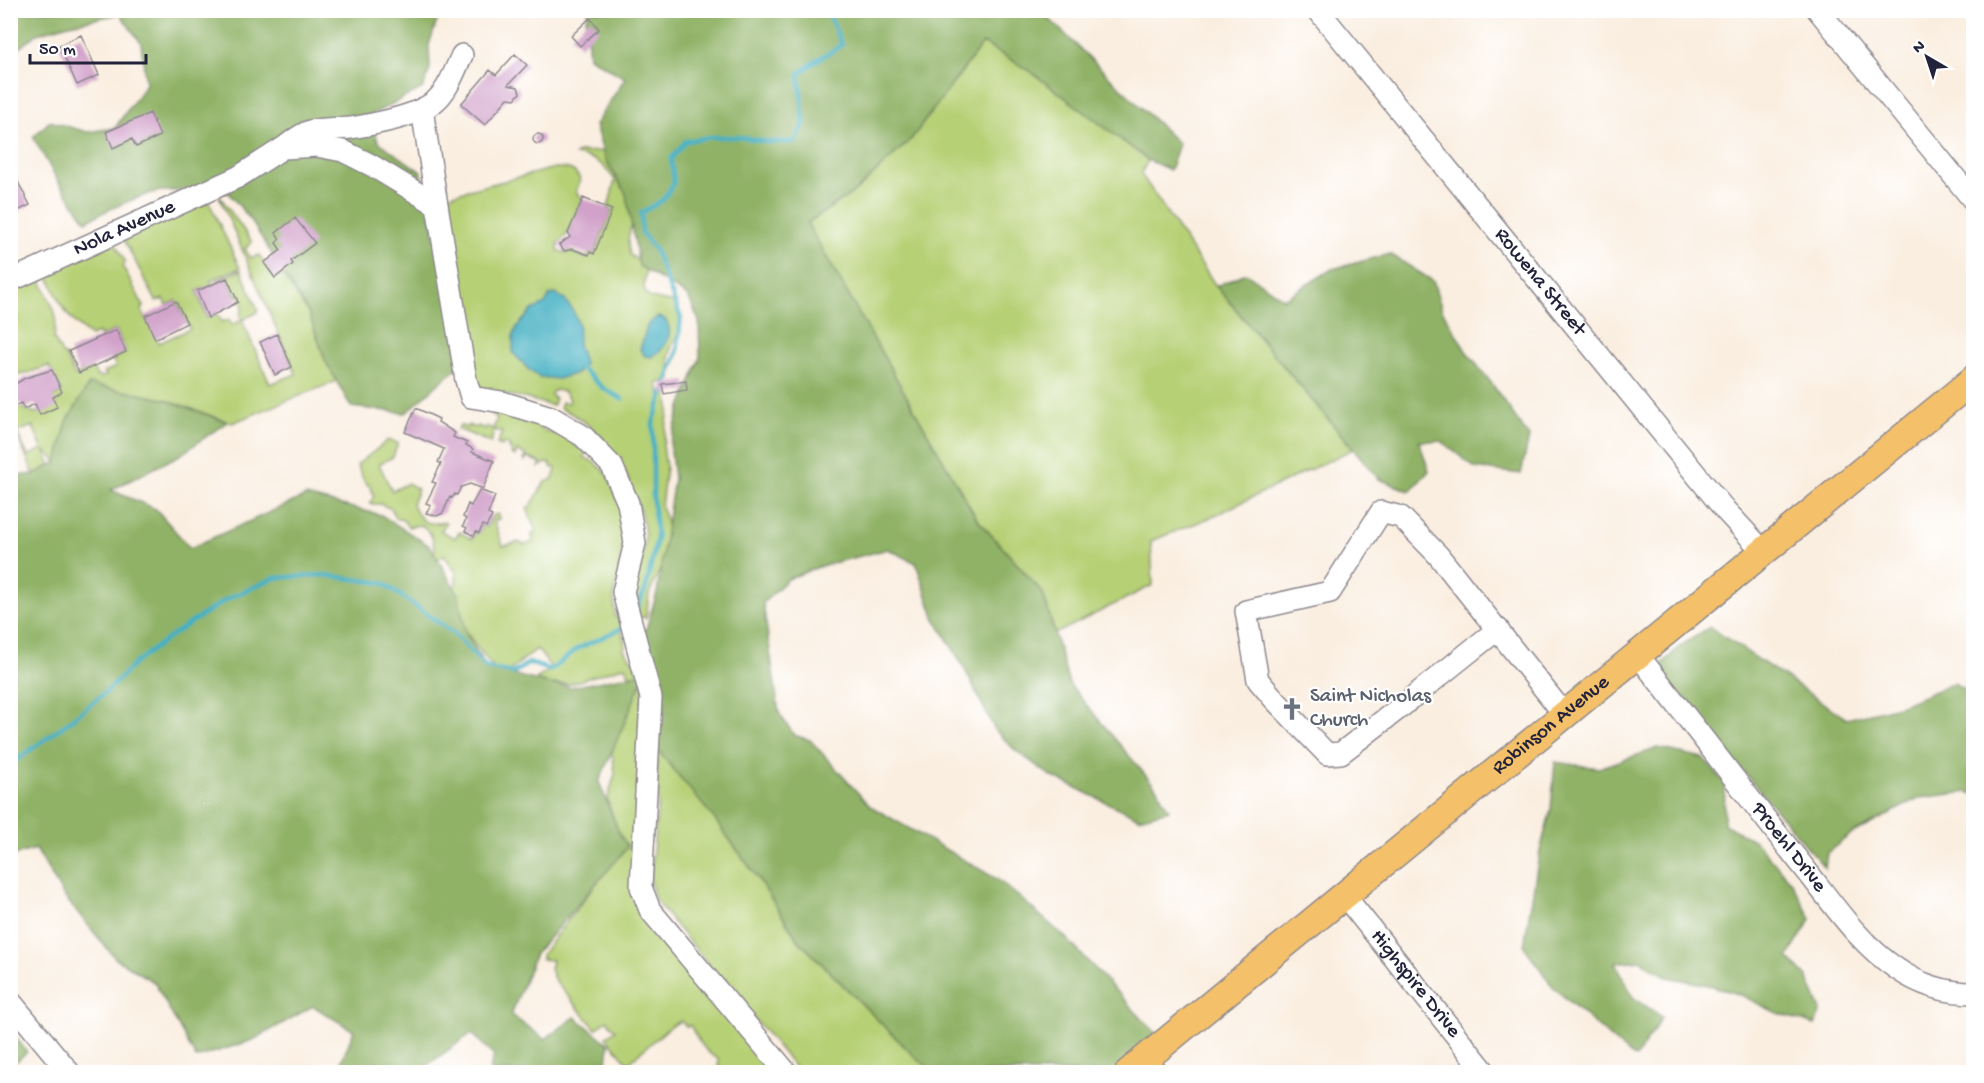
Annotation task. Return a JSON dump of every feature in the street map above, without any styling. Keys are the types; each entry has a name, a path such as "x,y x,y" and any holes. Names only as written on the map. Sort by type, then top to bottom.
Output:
{"main road":[{"name":"Robinson Avenue","path":"1129,1072 1974,379"}],"street":[{"name":"Rowena Street","path":"1318,10 1718,501 1762,551"},
{"path":"1818,10 1974,201"},
{"path":"462,55 449,82 435,102 422,109 436,205 441,221 466,380 471,397 502,402 551,417 583,436 612,466 628,503 635,543 623,592 651,698 641,887 650,910 786,1072"},
{"name":"Nola Avenue","path":"10,281 238,177 303,134 311,131 379,123 422,109"},
{"path":"283,148 317,146 343,151 371,165 436,205"},
{"path":"1498,629 1341,753 1326,754 1258,680 1246,610 1330,592 1382,512 1401,517 1438,555 1498,629 1564,714"},
{"name":"Proehl Drive","path":"1637,654 1863,940 1897,969 1918,981 1948,991 1974,993"},
{"name":"Highspire Drive","path":"1344,895 1485,1072"},
{"path":"10,1001 69,1072"}],"green space":[{"path":"11,11 443,11 438,18 429,45 430,69 423,88 367,117 379,142 421,172 463,364 406,413 351,407 326,362 309,314 250,219 222,185 198,191 153,193 86,221 58,181 33,137 50,121 87,132 115,128 146,84 141,43 120,14 65,25 37,34 11,54"},
{"path":"588,11 1041,11 1179,144 1170,170 1148,160 1030,71 983,43 912,138 857,190 807,223 977,519 1043,593 1069,684 1157,789 1169,810 1139,818 1051,776 1015,750 995,730 962,664 934,617 916,563 888,549 821,566 788,579 763,603 779,713 794,735 810,740 870,806 997,879 1066,938 1165,1043 1129,1072 936,1072 917,1059 798,940 759,880 713,817 663,757 649,736 644,674 599,782 619,833 628,847 535,954 511,1015 545,1039 575,1017 609,1044 606,1072 489,1072 494,1056 472,1033 418,1072 337,1072 354,1031 313,1006 253,1040 196,1058 154,982 116,959 63,895 36,849 11,856 11,476 34,474 57,462 67,421 89,384 164,399 227,422 180,455 111,490 156,509 190,548 306,496 381,515 430,546 458,594 466,633 487,668 571,687 644,673 639,652 657,593 674,478 670,443 700,358 699,321 688,296 639,266 626,194 605,159 595,125 625,78 589,57 586,19"},
{"path":"983,43 1030,71 1148,160 1141,174 1216,286 1353,449 1209,518 1151,541 1153,585 1055,634 1043,593 977,519 807,223 857,190 912,138"},
{"path":"606,151 662,185 637,217 629,235 628,245 630,255 647,267 644,286 647,296 677,303 681,328 671,348 669,358 671,380 658,383 660,395 668,393 669,409 663,446 666,467 661,506 672,543 649,594 646,618 638,617 635,598 636,580 645,542 644,525 619,460 588,425 560,408 562,402 569,403 570,400 564,392 556,390 552,392 551,395 555,399 553,406 521,397 480,391 474,383 446,200 453,194 555,168 570,170 576,173 580,180 576,193 583,198 568,233 558,244 558,251 566,253 570,251 587,258 590,252 594,254 612,210 608,208 615,180 598,162 575,155 579,152"},
{"path":"218,194 252,242 245,249 251,258 259,255 274,277 283,275 309,314 326,362 337,381 232,423 164,399 57,462 44,450 51,465 34,474 11,422 10,396 15,406 36,413 62,392 49,366 21,375 17,373 11,358 11,289 39,276 56,318 54,339 75,376 93,369 97,376 103,377 106,375 104,372 116,367 112,358 126,352 116,330 100,337 98,333 91,336 82,329 63,308 47,272 115,243 125,261 123,267 144,307 141,309 159,343 190,329 176,301 167,305 164,299 156,301 123,238 208,200 240,268 211,280 213,284 197,291 207,318 217,313 222,322 229,319 232,325 242,320 270,384 296,374","holes":["33,426 42,449 28,456 17,432"]},
{"path":"1390,254 1433,281 1442,310 1466,351 1529,437 1521,474 1475,468 1441,441 1419,441 1429,471 1410,491 1379,479 1216,286 1246,273 1284,299 1332,269"},
{"path":"241,270 258,310 242,320 240,315 243,306 228,278 216,283 216,281"},
{"path":"494,411 540,424 539,428 553,434 555,430 576,439 574,445 587,451 584,457 594,462 607,474 622,511 624,544 614,595 615,616 620,621 624,650 633,661 643,687 636,897 778,1072 729,1072 728,1069 718,1067 719,1059 705,1049 690,1025 687,1027 681,1021 671,1026 628,1063 606,1037 615,1030 607,1020 596,1029 555,981 550,969 552,960 542,959 542,954 624,847 607,800 615,774 612,752 614,731 631,680 626,666 569,684 535,684 536,679 548,671 550,666 537,649 508,672 495,670 439,597 456,584 456,572 444,555 433,562 425,556 435,551 430,533 421,525 408,527 403,520 395,518 392,509 380,504 371,504 374,496 357,465 388,440 398,443 393,457 379,464 392,491 408,483 418,489 412,504 424,521 427,523 444,522 446,523 441,531 455,538 459,532 472,539 483,525 487,527 492,516 498,514 499,519 494,521 503,546 519,542 524,545 533,542 532,534 536,532 527,508 531,506 545,482 553,479 556,469 546,463 539,467 541,463 527,457 525,461 526,455 517,451 515,456 511,454 513,451 509,449 510,446 503,443 502,446 497,444 502,432 494,430 491,443 458,429 460,425 467,428 468,425 485,429 486,426 493,429 497,418 492,414"},
{"path":"1710,627 1847,719 1902,705 1954,683 1973,695 1973,794 1968,792 1919,798 1850,835 1827,853 1825,868 1657,669 1680,646"},
{"path":"664,727 798,940 917,1059 936,1072 799,1072 663,910 654,897 650,878 658,804 656,731"},
{"path":"1658,748 1703,758 1725,783 1724,824 1755,841 1792,883 1811,919 1788,957 1807,977 1821,1010 1815,1025 1777,1013 1743,996 1713,986 1668,977 1640,960 1616,963 1633,997 1662,1017 1636,1058 1553,987 1524,946 1539,855 1551,809 1555,762 1599,768"},
{"path":"11,1031 27,1052 10,1066"}],"water":[{"path":"556,294 567,302 575,315 579,326 578,346 584,365 579,368 578,373 558,379 539,377 513,353 513,336 517,327 532,310 545,304 550,295"},
{"path":"657,317 665,319 669,336 661,350 651,357 645,356 640,349 648,324"}],"building":[{"path":"590,18 599,29 580,46 571,36"},
{"path":"81,35 99,75 77,85 59,45"},
{"path":"515,54 527,65 508,85 518,87 520,93 515,99 508,98 485,125 461,104 490,70 496,75"},
{"path":"150,113 160,136 136,147 132,139 113,148 106,132"},
{"path":"538,134 543,139 538,144 533,139"},
{"path":"10,167 30,205 10,215"},
{"path":"583,198 612,210 594,254 590,252 589,255 572,249 563,250 559,245 570,237 568,233"},
{"path":"295,218 315,243 291,261 293,264 275,278 264,263 281,250 276,243 280,239 276,233"},
{"path":"227,278 238,302 208,318 197,291"},
{"path":"176,301 187,323 155,339 145,316"},
{"path":"116,330 126,352 79,373 69,351"},
{"path":"277,334 292,367 275,375 260,342"},
{"path":"52,370 62,392 53,397 57,407 40,415 35,404 24,409 21,403 15,406 10,396 10,387 25,378"},
{"path":"686,381 687,390 664,394 662,384"},
{"path":"416,408 439,419 438,422 455,433 453,437 467,443 466,445 473,449 472,452 494,461 482,491 495,496 488,514 492,516 486,527 483,525 479,533 476,532 474,536 465,531 467,528 463,526 466,519 463,517 468,504 471,506 481,488 470,484 461,487 457,495 450,497 443,513 437,516 426,513 431,505 426,503 436,483 432,482 441,464 438,462 444,449 405,432"}],"waterway":[{"path":"635,612 646,588 657,538 653,501 653,423 677,353 681,318 655,250 642,233 641,213 663,200 674,183 671,159 686,141 712,137 739,137 768,142 795,142 804,124 799,74 842,45 825,10"},
{"path":"580,367 603,388 622,399"},
{"path":"10,765 66,724 107,691 135,663 175,633 227,599 274,578 323,575 383,583 452,632 487,668 513,673 529,663 551,670 577,649 627,626"}],"place":[{"name":"Saint Nicholas Church","path":"1292,709"}]}
